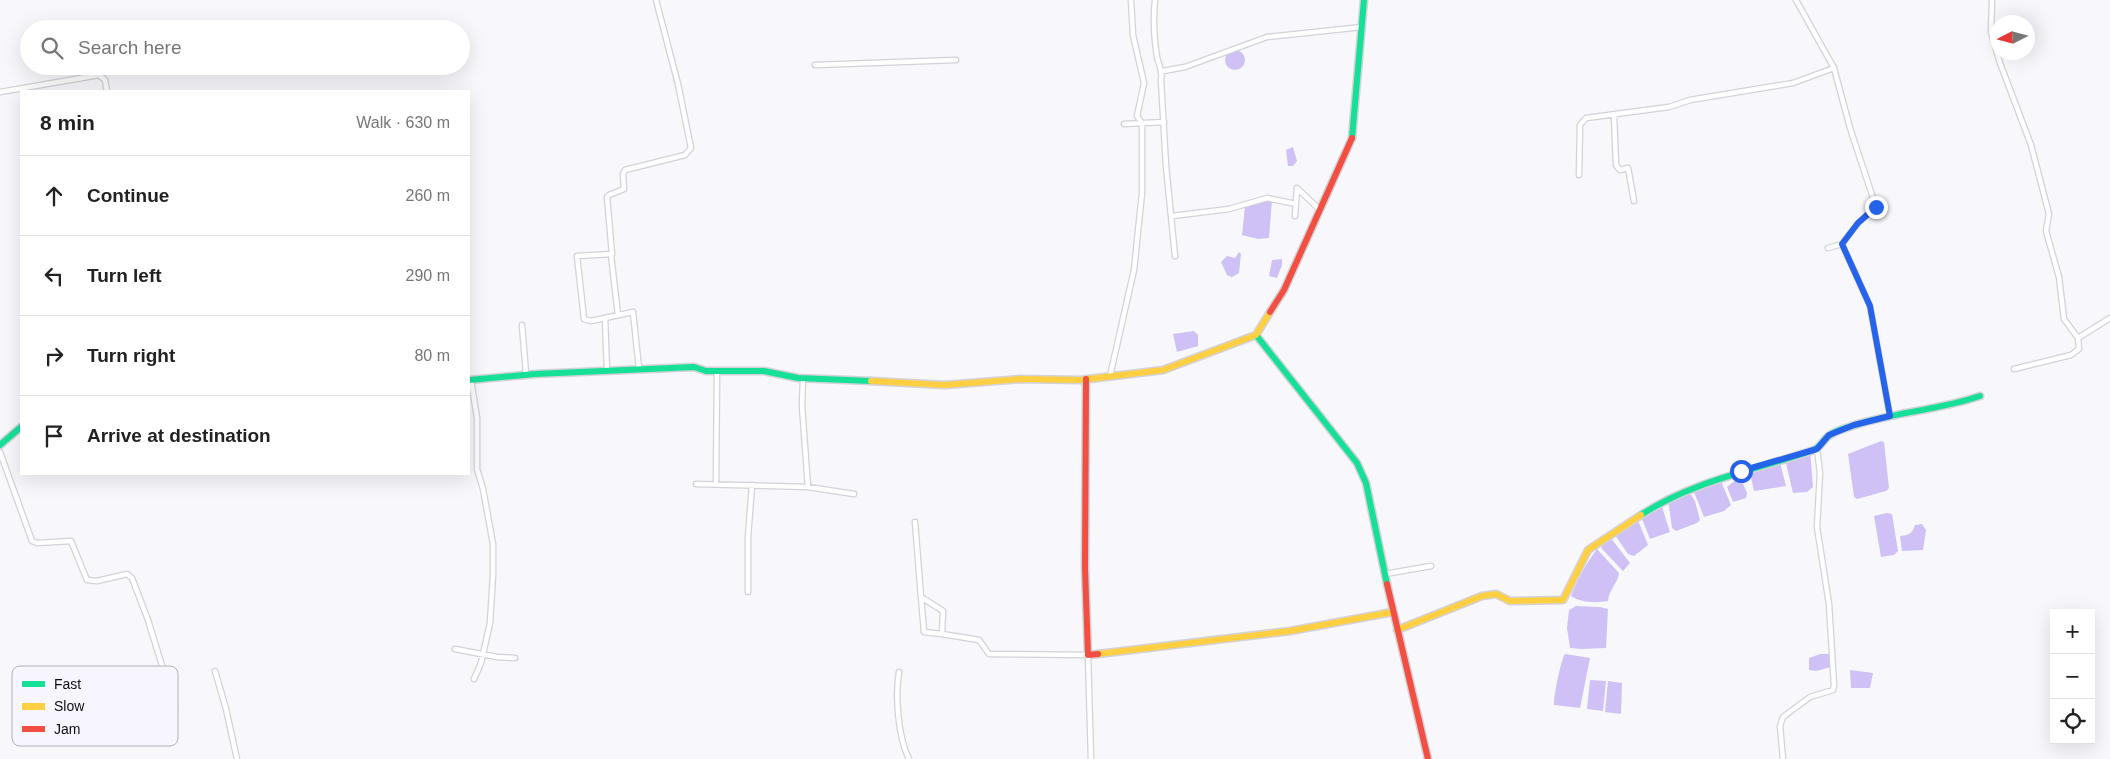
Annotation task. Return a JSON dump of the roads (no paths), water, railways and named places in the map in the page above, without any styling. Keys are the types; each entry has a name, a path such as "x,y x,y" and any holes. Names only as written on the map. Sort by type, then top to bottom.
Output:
{"street":[{"path":"618,315 607,197 609,194 624,189 623,172 686,155 691,148 678,84 656,0"},
{"path":"1110,376 1134,270 1142,193 1142,123 1137,116 1144,83 1133,35 1131,0"},
{"path":"1154,0 1153,23 1158,60 1163,71 1166,166 1175,256"},
{"path":"474,679 483,654 490,623 494,574 493,544 484,489 477,469 476,418 470,380 526,374 694,367 706,372 764,371 803,378 945,385 1020,380 1086,379 1163,370 1256,335 1284,290 1352,137 1364,0"},
{"path":"1796,0 1834,68 1850,128 1876,207 1858,223 1842,244 1828,248"},
{"path":"1992,0 1991,32 2000,63 2031,145 2049,214 2046,231 2058,277 2064,319 2078,338 2079,349 2071,355 2014,369"},
{"path":"1163,71 1185,67 1267,37 1362,27"},
{"path":"815,65 956,60"},
{"path":"1579,175 1580,125 1586,118 1669,107 1690,100 1793,83 1834,68"},
{"path":"0,92 94,75"},
{"path":"101,75 105,80 107,90"},
{"path":"1614,115 1616,165 1620,170 1628,168 1634,202"},
{"path":"1124,124 1164,122"},
{"path":"1295,216 1297,188 1320,210"},
{"path":"1172,216 1229,209 1267,198 1296,204"},
{"path":"1842,244 1870,306 1890,416"},
{"path":"611,255 577,256 584,319 591,321 633,312 639,369"},
{"path":"605,318 607,371"},
{"path":"2078,338 2110,318"},
{"path":"522,325 526,374"},
{"path":"1256,335 1357,463 1366,483 1397,630 1428,759"},
{"path":"716,484 717,371"},
{"path":"803,378 802,406 808,487"},
{"path":"1086,379 1085,548 1091,759"},
{"path":"1397,630 1482,596 1496,594 1510,602 1563,600 1588,550 1656,505 1741,471 1817,449 1829,435 1854,425 1911,410 1950,406 1980,396"},
{"path":"0,445 20,428"},
{"path":"1783,759 1780,726 1783,717 1810,697 1833,690 1834,685 1829,604 1817,528 1820,473 1817,449"},
{"path":"0,452 32,541 37,543 72,541 87,580 97,581 127,574 132,578 163,666"},
{"path":"696,484 808,487 854,494"},
{"path":"748,592 748,537 752,485"},
{"path":"915,522 924,632 979,640 989,654 1088,655 1290,630 1393,612"},
{"path":"1385,574 1431,566"},
{"path":"921,597 943,611 942,634"},
{"path":"455,649 514,658"},
{"path":"214,671 222,691 237,759"},
{"path":"899,672 896,695 905,750 909,759"}]}
